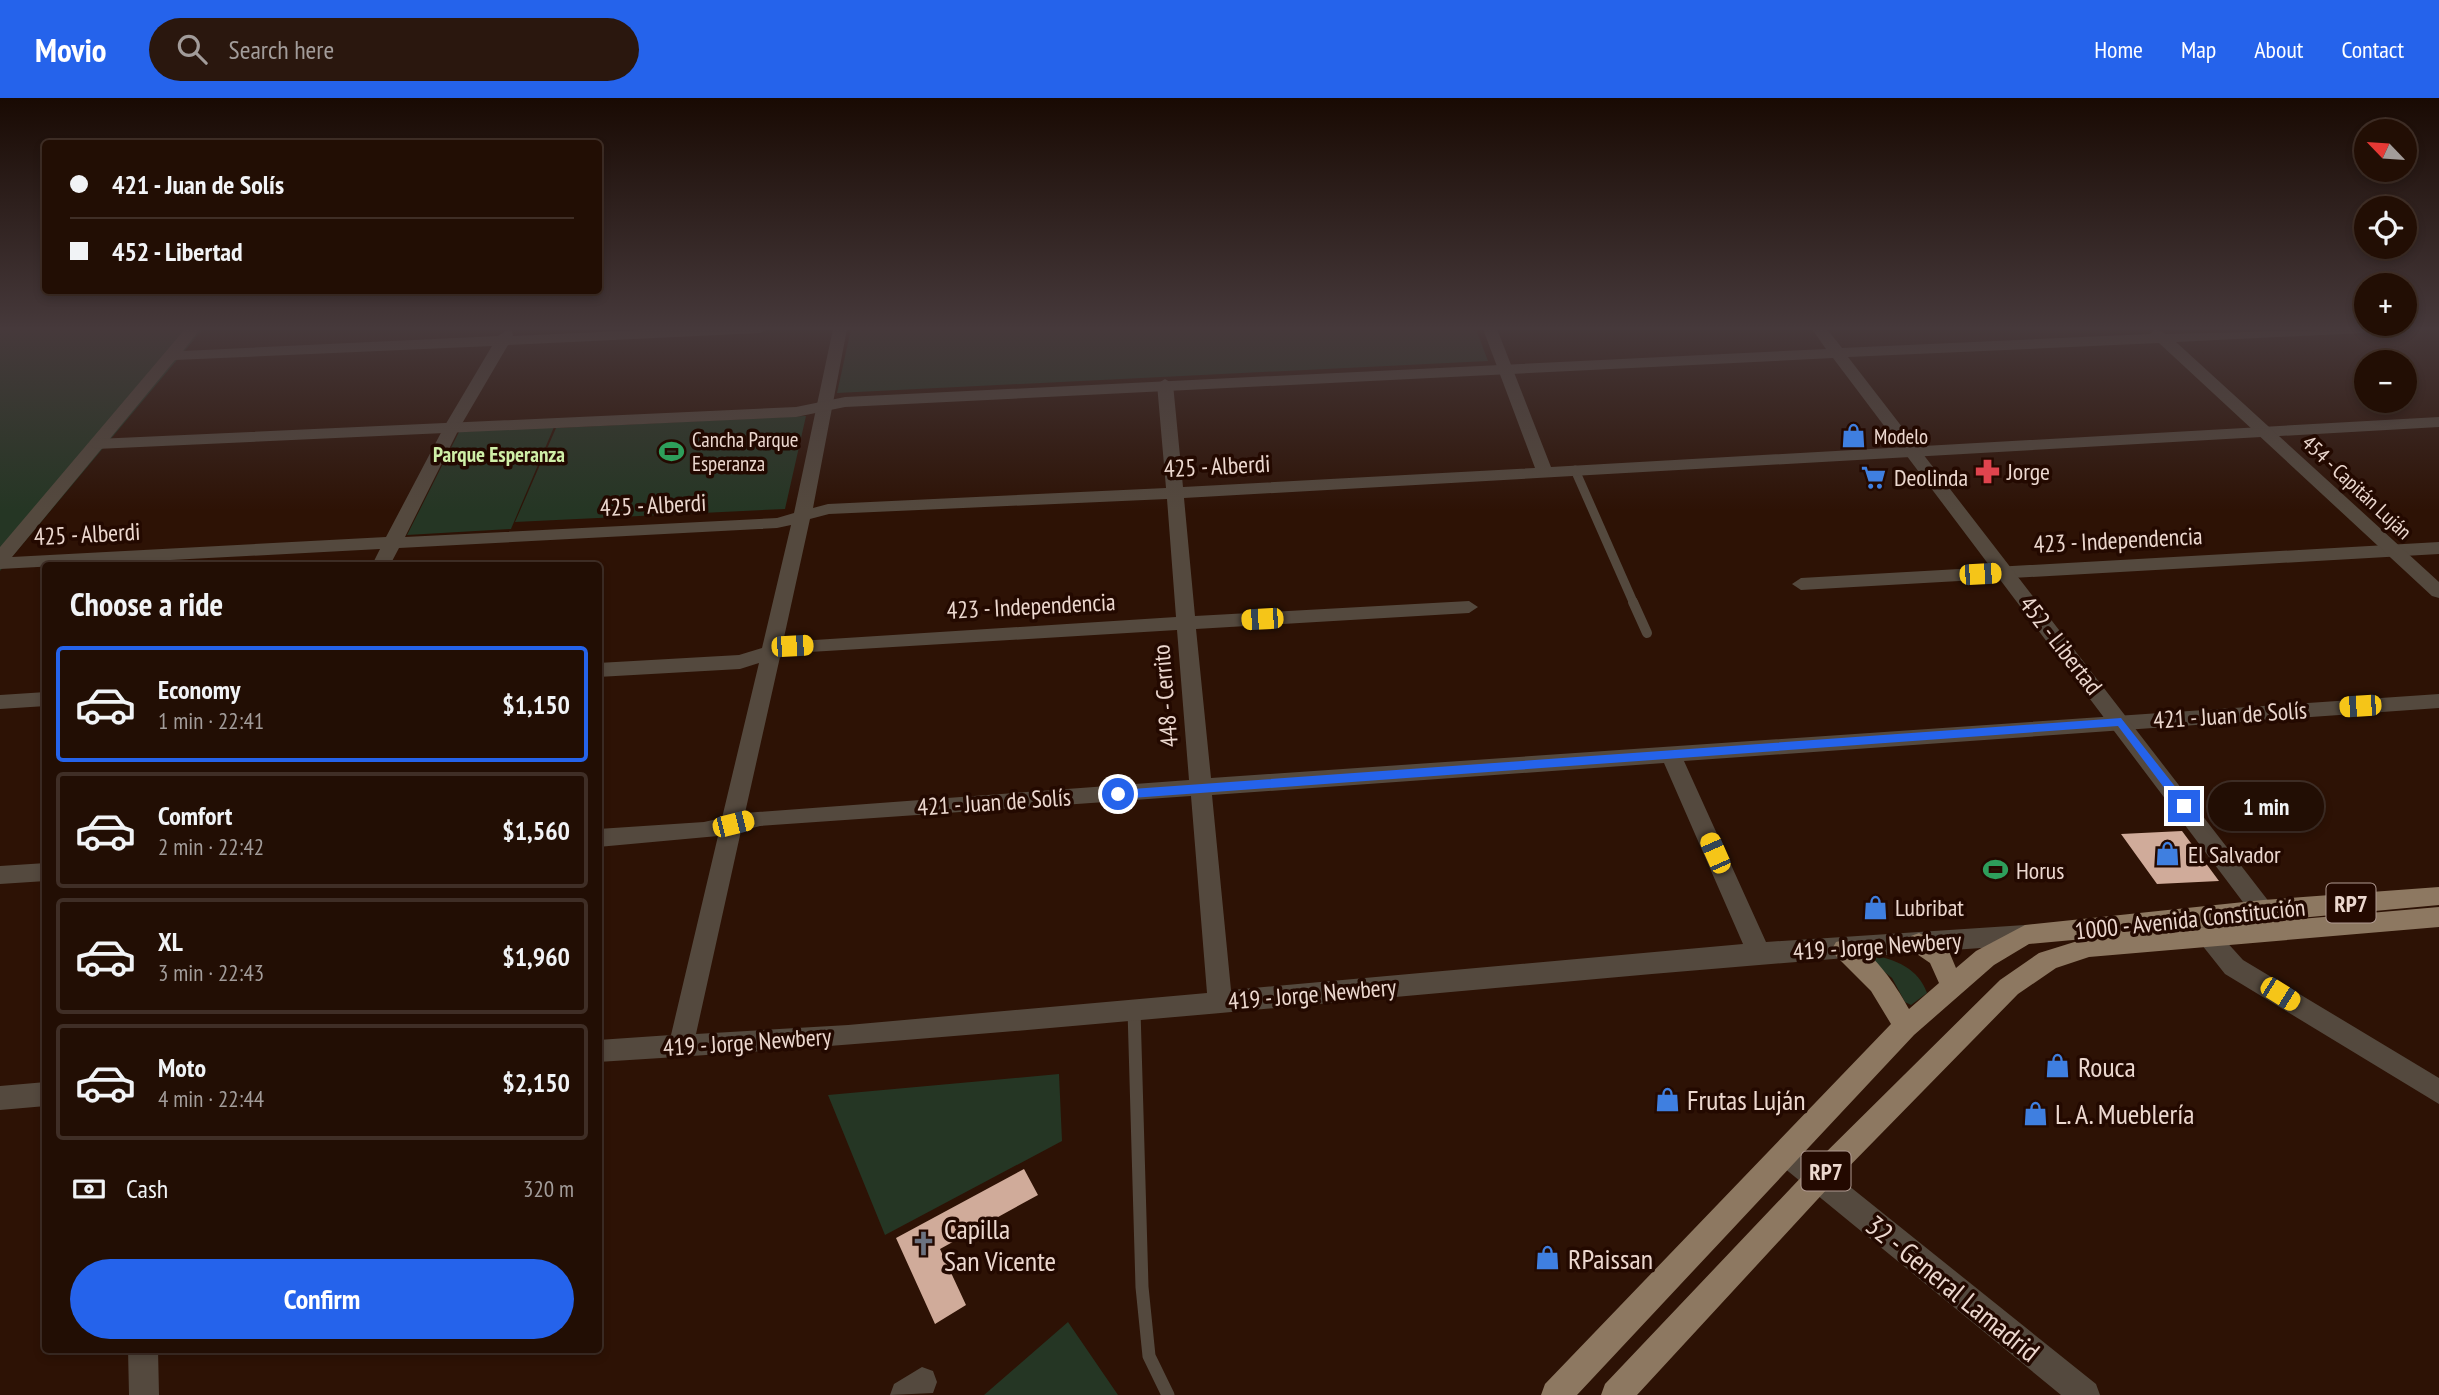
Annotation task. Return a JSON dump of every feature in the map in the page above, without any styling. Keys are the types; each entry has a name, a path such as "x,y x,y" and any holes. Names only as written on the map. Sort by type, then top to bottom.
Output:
{"main road":[{"name":"1000 - Avenida Constitución","path":"1818,1179 2009,987 2048,960 2088,947 2206,935 2269,920 2439,897"},
{"name":"1000 - Avenida Constitución","path":"2025,935 2269,920 2439,917"},
{"name":"RP7","path":"1556,1395 1788,1154 1905,1027 1985,958 2025,935"},
{"path":"1919,943 1939,956 1953,987"},
{"path":"1844,949 1874,974 1891,997 1905,1027"},
{"name":"RP7","path":"1616,1395 1818,1179"}],"street":[{"path":"0,561 142,390"},
{"path":"384,562 452,427 474,390"},
{"path":"681,1046 802,517 828,390"},
{"path":"96,444 796,412 825,406 1080,390"},
{"name":"448 - Cerrito","path":"1166,390 1220,1002"},
{"path":"1511,390 1545,472"},
{"name":"452 - Libertad","path":"1865,390 2121,722 2269,920"},
{"name":"454 - Capitán Luján","path":"2219,390 2439,592"},
{"name":"425 - Alberdi","path":"0,561 394,544 777,523 828,509 1174,493 2439,422"},
{"name":"423 - Independencia","path":"1801,584 2439,548"},
{"name":"423 - Independencia","path":"602,670 740,662 792,646 1469,607"},
{"path":"0,702 42,699"},
{"name":"421 - Juan de Solís","path":"602,838 704,831 760,818 2439,701"},
{"path":"1670,753 1759,953"},
{"path":"0,875 42,872"},
{"name":"419 - Jorge Newbery","path":"602,1051 848,1036 1759,953 2025,935"},
{"path":"2206,935 2234,967 2439,1092"},
{"path":"0,1098 42,1094"},
{"name":"32 - General Lamadrid","path":"1788,1154 2085,1395"},
{"path":"143,1353 144,1395"}],"lane":[{"path":"1575,470 1647,633"},
{"path":"1134,1010 1142,1287 1149,1356 1168,1395"}],"green space":[{"path":"0,390 152,390 0,571"},
{"path":"838,390 908,390 837,393"},
{"name":"Cancha Parque Esperanza","path":"806,416 785,509 515,522 556,428"},
{"path":"554,427 511,529 407,535 459,432"},
{"path":"1872,955 1889,959 1912,971 1927,993 1911,1005 1905,1002 1892,978 1866,957"},
{"path":"1059,1074 1062,1141 885,1235 828,1095"},
{"path":"1068,1322 1118,1395 984,1395"}],"building":[{"name":"El Salvador","path":"2182,831 2219,881 2157,884 2121,834"},
{"name":"Capilla San Vicente","path":"1024,1169 1038,1195 940,1249 966,1305 935,1324 896,1238"}],"place":[{"name":"Modelo","path":"1854,436"},
{"name":"Cancha Parque Esperanza","path":"672,451"},
{"name":"Jorge","path":"1987,471"},
{"name":"Deolinda","path":"1874,477"},
{"name":"El Salvador","path":"2168,854"},
{"name":"Horus","path":"1996,870"},
{"name":"Lubribat","path":"1875,907"},
{"name":"Rouca","path":"2058,1066"},
{"name":"Frutas Luján","path":"1667,1099"},
{"name":"L. A. Mueblería","path":"2035,1113"},
{"name":"Capilla San Vicente","path":"924,1244"},
{"name":"RPaissan","path":"1548,1258"}],"district":[{"name":"Parque Esperanza","path":"499,454"}],"route":[{"path":"1118,794 2121,722 2184,806"}]}
